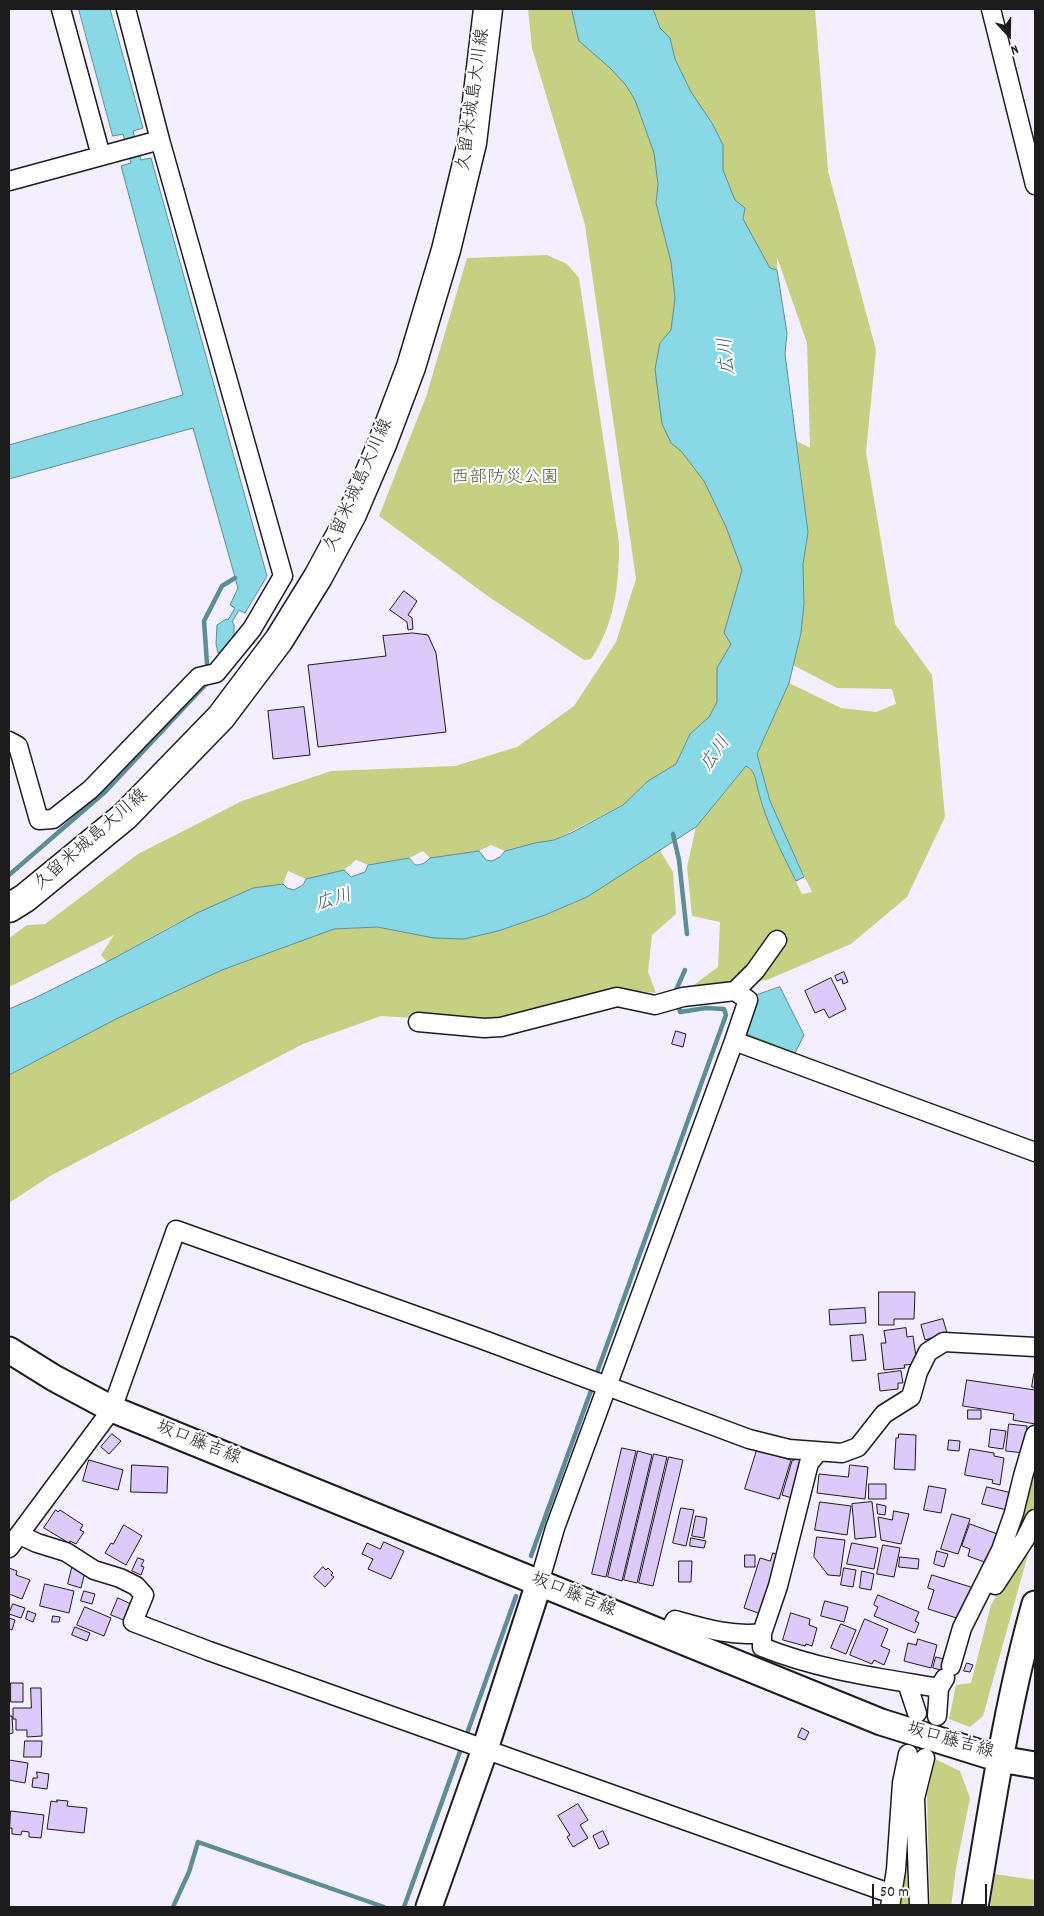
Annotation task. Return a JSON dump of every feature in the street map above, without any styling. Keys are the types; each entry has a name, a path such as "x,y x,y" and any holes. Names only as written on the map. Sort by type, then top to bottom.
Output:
{"main road":[{"name":"久留米城島大川線","path":"9,908 25,898 125,816 221,717 279,640 318,577 348,522 382,444 411,367 446,250 472,143 488,9"},
{"name":"坂口藤吉線","path":"9,1350 54,1378 112,1409 881,1722 1000,1759 1025,1639 1035,1604"},
{"path":"429,1907 485,1749 539,1583"},
{"path":"975,1907 1000,1759 1035,1765"}],"street":[{"path":"61,9 101,156"},
{"path":"9,741 18,746 39,820 53,819 91,789 199,677 216,673 252,629 283,576 160,140 126,9"},
{"path":"991,9 1035,185"},
{"path":"9,181 160,140"},
{"path":"418,1022 484,1028 501,1027 617,997 654,1005 677,999 735,991 777,940"},
{"path":"539,1583 555,1528 605,1386 748,1000 735,991"},
{"path":"734,1040 1035,1152"},
{"path":"14,1542 112,1409 176,1230 749,1439 789,1449 842,1453 858,1447 884,1414 911,1397 918,1372 928,1352 944,1342 1035,1347"},
{"path":"951,1666 962,1628 1000,1550 1014,1513 1035,1435"},
{"path":"818,1452 809,1463 778,1586 762,1633 762,1647 778,1654 860,1675 940,1688"},
{"path":"936,1716 940,1688 951,1666 966,1643 986,1600 1035,1519"},
{"path":"14,1542 37,1543 66,1552 94,1570 120,1578 136,1586 144,1595 133,1622 485,1749 891,1900 896,1870 902,1783 917,1756 915,1798 919,1907"},
{"path":"668,1634 674,1620 714,1631 746,1635 762,1633"},
{"path":"907,1682 917,1714"}],"green space":[{"path":"528,9 572,9 579,41 625,84 635,100 654,153 658,184 656,203 671,262 675,298 671,331 660,343 671,443 681,451 704,481 726,527 742,570 736,593 731,644 717,669 717,702 709,717 690,734 676,764 648,781 623,805 554,840 505,851 491,845 479,851 430,858 423,851 409,858 368,865 356,860 344,870 306,879 288,871 283,884 253,888 173,925 107,962 101,955 114,935 9,987 9,938 27,925 45,924 138,854 242,801 331,771 455,766 517,747 574,706 616,642 636,579 585,225 532,48"},
{"path":"653,9 815,9 828,171 876,350 866,452 895,624 932,675 945,817 907,897 851,944 767,980 691,987 718,967 720,922 692,916 687,867 696,827 746,766 753,773 766,816 802,894 812,892 770,801 757,754 789,683 841,708 876,712 896,704 892,689 837,688 793,665 801,633 804,604 803,564 808,532 797,441 810,448 807,343 777,257 777,270 770,268 743,219 745,208 735,200 723,170 723,145 712,123 691,92 675,59 670,38 660,28"},
{"name":"西部防災公園","path":"547,255 567,264 579,278 619,543 618,574 614,603 606,632 591,659 584,660 489,597 379,516 426,397 467,258"},
{"path":"659,849 673,872 676,914 652,935 648,972 656,993 619,989 495,1023 381,1016 303,1044 50,1176 9,1203 9,1075 116,1019 222,970 334,929 377,927 434,938 464,939 498,931 545,915 587,897"},
{"path":"1035,1451 1035,1504 1032,1514 1009,1547"},
{"path":"1035,1529 983,1716 970,1727 949,1719 956,1685 971,1683 991,1605"},
{"path":"935,1759 960,1771 970,1798 956,1868 951,1907 930,1907 927,1794"},
{"path":"905,1851 909,1907 897,1907"},
{"path":"995,1874 1035,1880 1035,1907 990,1907"}],"water":[{"path":"79,9 110,9 143,128 133,131 141,160 151,158 267,576 245,613 239,610 232,622 234,624 234,635 223,654 218,653 216,644 217,625 226,619 228,620 235,608 230,605 238,588 193,428 9,479 9,445 183,395 121,166 131,163 123,134 113,136"},
{"name":"広川","path":"572,9 653,9 660,28 670,38 675,59 691,92 712,123 723,145 723,170 735,200 745,208 743,219 770,268 777,270 787,333 785,354 808,532 803,564 804,604 801,633 789,683 757,754 770,801 804,877 796,881 779,847 761,802 755,776 746,766 696,827 587,897 545,915 498,931 464,939 434,938 377,927 334,929 222,970 116,1019 9,1075 9,1009 107,962 197,913 253,888 283,884 287,888 294,890 303,885 306,879 344,870 351,877 365,872 368,865 409,858 417,865 430,858 479,851 486,860 492,861 500,857 505,851 554,840 573,832 623,805 648,781 676,764 690,734 709,717 717,702 717,668 731,644 724,633 742,570 726,527 704,481 681,451 671,443 662,424 655,369 660,343 671,330 675,298 671,262 656,203 658,184 654,153 635,100 625,84 579,41"},
{"path":"780,987 804,1035 795,1053 744,1033 757,995"}],"building":[{"path":"404,591 417,601 408,615 412,618 413,629 408,630 407,622 390,610"},
{"path":"413,633 428,635 436,653 446,732 318,747 308,665 386,656 383,636"},
{"path":"304,707 310,755 273,759 268,711"},
{"path":"844,972 848,982 843,984 842,979 837,981 835,976"},
{"path":"831,978 846,1009 829,1018 824,1009 815,1013 805,991"},
{"path":"676,1031 686,1034 683,1047 672,1044"},
{"path":"879,1292 915,1292 914,1319 894,1319 894,1325 879,1325"},
{"path":"865,1308 866,1323 830,1325 829,1310"},
{"path":"943,1319 947,1333 925,1340 921,1325"},
{"path":"906,1328 907,1337 913,1336 917,1364 904,1365 905,1368 884,1370 881,1343 886,1343 884,1331"},
{"path":"863,1335 866,1360 852,1361 850,1336"},
{"path":"901,1371 903,1383 898,1383 898,1389 880,1391 878,1374"},
{"path":"1034,1374 1035,1387 1032,1387"},
{"path":"967,1380 1035,1390 1035,1424 1013,1420 1014,1414 963,1406"},
{"path":"968,1410 981,1410 981,1419 968,1419"},
{"path":"1009,1424 1027,1426 1024,1453 1006,1451"},
{"path":"991,1429 1006,1431 1003,1449 989,1447"},
{"path":"112,1434 121,1441 109,1454 101,1447"},
{"path":"899,1434 916,1435 915,1470 894,1469 896,1438 898,1438"},
{"path":"949,1440 960,1441 959,1451 948,1450"},
{"path":"622,1448 636,1451 606,1577 592,1574"},
{"path":"970,1449 994,1453 994,1456 1004,1458 1000,1485 992,1483 993,1480 965,1475"},
{"path":"757,1450 791,1460 779,1499 745,1489"},
{"path":"638,1451 652,1455 622,1581 608,1577"},
{"path":"654,1454 667,1457 637,1583 624,1580"},
{"path":"807,1456 795,1499 782,1495 792,1461"},
{"path":"669,1457 683,1460 653,1586 639,1583"},
{"path":"89,1460 123,1470 118,1490 83,1481"},
{"path":"132,1465 168,1467 167,1493 131,1492"},
{"path":"850,1465 868,1467 865,1499 817,1493 819,1474 848,1477"},
{"path":"869,1484 886,1484 886,1499 869,1499"},
{"path":"929,1486 946,1489 941,1513 924,1510"},
{"path":"987,1487 1016,1494 1011,1511 982,1504"},
{"path":"820,1502 851,1506 847,1535 815,1530"},
{"path":"872,1502 876,1537 855,1539 852,1504"},
{"path":"877,1504 886,1506 885,1515 878,1514"},
{"path":"681,1508 694,1510 686,1546 673,1543"},
{"path":"56,1510 58,1512 60,1510 83,1525 80,1530 84,1532 76,1544 70,1541 69,1543 44,1528"},
{"path":"894,1511 909,1514 901,1544 881,1540 878,1517 892,1520"},
{"path":"952,1514 970,1519 958,1554 941,1549"},
{"path":"696,1516 707,1518 704,1538 692,1536"},
{"path":"970,1524 1003,1536 998,1551 991,1549 987,1563 968,1556 970,1549 962,1546"},
{"path":"124,1525 142,1536 126,1565 105,1553 111,1543 113,1544"},
{"path":"817,1537 845,1540 840,1576 828,1575 814,1557"},
{"path":"691,1538 706,1541 704,1548 690,1546"},
{"path":"384,1542 404,1551 391,1579 368,1569 373,1559 362,1554 367,1543 380,1549"},
{"path":"852,1543 878,1548 874,1569 847,1564"},
{"path":"883,1545 900,1548 894,1577 877,1574"},
{"path":"937,1551 948,1554 944,1567 934,1564"},
{"path":"773,1553 783,1557 764,1615 744,1608 760,1558 770,1561"},
{"path":"745,1555 755,1555 755,1567 745,1567"},
{"path":"900,1557 919,1559 918,1569 899,1567"},
{"path":"138,1558 144,1560 141,1566 144,1567 141,1575 132,1571"},
{"path":"679,1561 692,1561 691,1582 679,1582"},
{"path":"73,1564 86,1568 81,1588 68,1584"},
{"path":"323,1567 326,1570 328,1568 334,1577 325,1587 314,1577"},
{"path":"9,1568 17,1571 16,1575 30,1580 22,1599 9,1594"},
{"path":"844,1568 856,1570 853,1587 841,1585"},
{"path":"862,1571 874,1574 871,1590 860,1588"},
{"path":"932,1575 974,1588 963,1620 928,1609 934,1590 928,1588"},
{"path":"45,1584 74,1591 69,1613 40,1606"},
{"path":"84,1591 95,1594 92,1604 81,1601"},
{"path":"878,1595 919,1612 915,1621 919,1623 915,1633 874,1616 878,1607 874,1605"},
{"path":"118,1598 133,1605 126,1621 111,1615"},
{"path":"825,1601 848,1607 844,1622 821,1616"},
{"path":"13,1604 25,1608 21,1618 9,1614"},
{"path":"85,1607 111,1618 104,1636 77,1625"},
{"path":"28,1611 36,1614 33,1622 26,1619"},
{"path":"791,1613 810,1619 809,1625 817,1628 812,1646 783,1640"},
{"path":"53,1616 60,1617 59,1622 52,1622"},
{"path":"9,1618 15,1620 12,1630 9,1629"},
{"path":"865,1619 888,1629 881,1646 890,1650 884,1665 874,1660 872,1664 850,1655"},
{"path":"841,1624 856,1630 846,1654 831,1648"},
{"path":"75,1627 90,1633 87,1641 72,1635"},
{"path":"918,1639 937,1645 931,1668 904,1661 908,1643 916,1645"},
{"path":"936,1657 944,1659 941,1670 933,1668"},
{"path":"967,1663 973,1665 970,1672 964,1671"},
{"path":"11,1683 23,1683 23,1702 11,1702"},
{"path":"31,1688 41,1688 42,1736 27,1737 27,1730 16,1730 16,1719 13,1719 13,1708 31,1708"},
{"path":"9,1716 12,1716 13,1733 9,1734"},
{"path":"802,1728 809,1732 805,1740 798,1737"},
{"path":"25,1741 42,1741 41,1757 24,1757"},
{"path":"9,1760 28,1763 25,1783 9,1780"},
{"path":"37,1772 49,1774 47,1789 32,1787 33,1778 37,1778"},
{"path":"57,1800 68,1801 67,1806 87,1808 84,1833 47,1829 51,1801 57,1802"},
{"path":"578,1804 588,1820 580,1825 588,1838 573,1847 567,1837 570,1835 558,1816"},
{"path":"11,1811 44,1815 41,1838 29,1837 29,1832 22,1831 21,1835 12,1834 12,1828 10,1828"},
{"path":"603,1831 609,1844 599,1849 593,1836"}],"waterway":[{"path":"207,664 204,621 222,586 235,578"},
{"path":"9,875 105,792 207,683"},
{"path":"673,834 679,860 687,934"},
{"path":"676,994 685,970"},
{"path":"595,1378 726,1015 724,1009 706,1008 680,1012 678,1002"},
{"path":"531,1556 593,1385"},
{"path":"465,1739 516,1596"},
{"path":"404,1907 462,1746"},
{"path":"173,1907 189,1872 198,1842 384,1907"}]}
